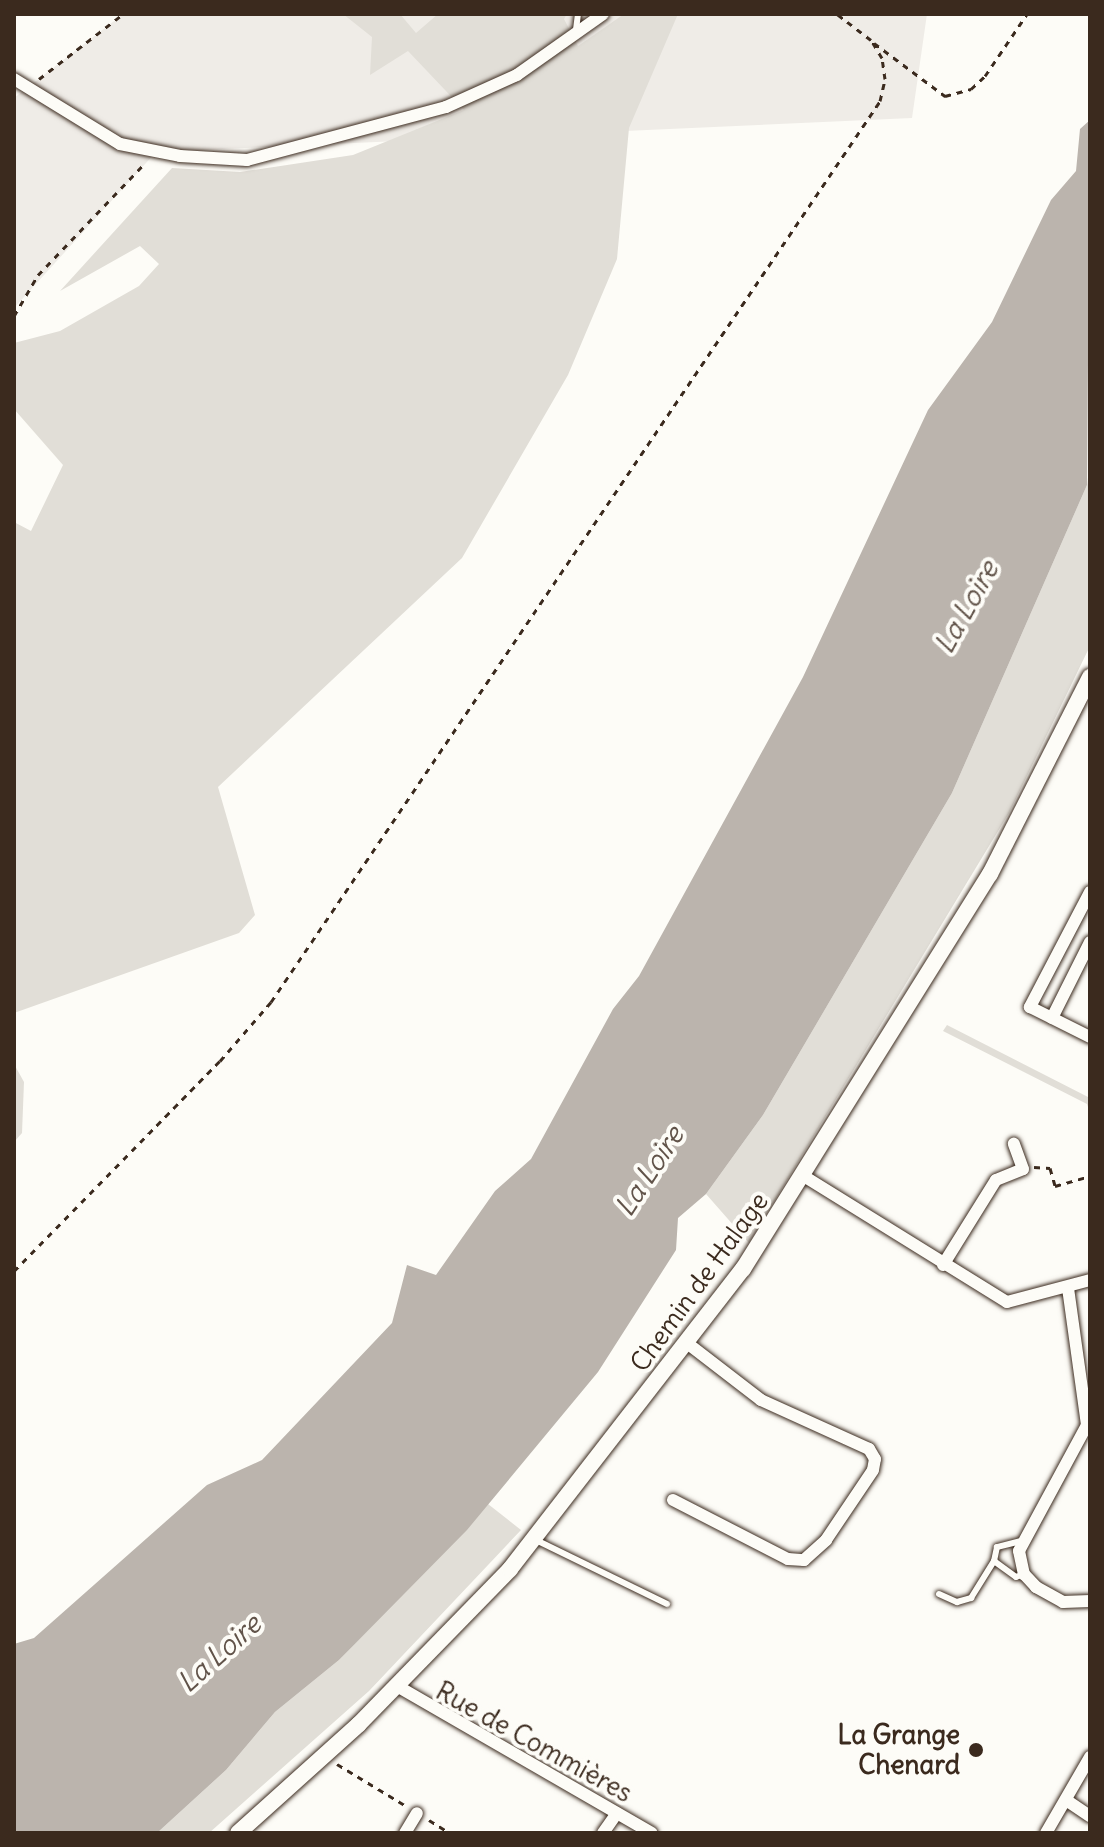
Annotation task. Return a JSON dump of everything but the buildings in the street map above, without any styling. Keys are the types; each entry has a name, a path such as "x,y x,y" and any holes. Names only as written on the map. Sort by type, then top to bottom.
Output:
{"main road":[{"name":"Chemin de Halage","path":"238,1833 397,1686 534,1539 743,1269 990,874 1090,677"}],"street":[{"path":"14,79 120,144 156,152 247,160 446,107 517,75 603,14"},
{"path":"1090,892 1030,1007 1090,1037"},
{"path":"1052,1018 1090,942"},
{"path":"943,1265 996,1180 1023,1169 1014,1144"},
{"path":"802,1175 1007,1302 1090,1280"},
{"path":"1068,1288 1087,1425 1021,1541 1024,1574 1063,1602 1090,1601"},
{"path":"673,1500 788,1559 804,1560 826,1540 873,1470 875,1459 869,1449 761,1400 687,1343"},
{"name":"Rue de Commières","path":"397,1686 652,1833"},
{"path":"1046,1833 1090,1757"},
{"path":"1066,1800 1090,1816"},
{"path":"405,1833 417,1813"},
{"path":"603,1833 617,1813"}],"lane":[{"path":"575,34 578,14"},
{"path":"534,1539 667,1604"},
{"path":"939,1594 957,1602 971,1598 994,1561 997,1547 1021,1541"},
{"path":"994,1561 1016,1577 1024,1574"}],"path":[{"path":"26,89 123,14"},
{"path":"837,14 945,96 971,89 985,76 1027,14"},
{"path":"14,1271 220,1061 271,1002 880,101 885,79 882,58 871,40"},
{"path":"14,316 38,275 156,152"},
{"path":"1023,1169 1045,1165 1055,1186 1090,1176"},
{"path":"324,1755 450,1833"}],"shaded area":[{"path":"123,14 927,14 912,118 156,152 14,308 14,98"},
{"path":"343,14 400,14 416,33 438,14 567,14 564,19 578,46 624,14 678,14 629,128 617,259 568,375 462,558 218,787 255,915 239,933 14,1013 14,522 31,531 63,465 14,409 14,343 60,331 139,286 159,264 140,246 60,291 172,168 240,172 353,155 464,110 408,51 370,75 372,37"},
{"path":"1090,462 1090,646 1009,813 749,1243 706,1194 763,1115 952,793 1087,485"},
{"path":"947,1025 1090,1098 1090,1113 1087,1104 943,1031"},
{"path":"14,1064 24,1082 22,1133 14,1142"},
{"path":"488,1504 521,1530 369,1691 209,1833 157,1833 226,1770 275,1712 339,1660"}],"water":[{"name":"La Loire","path":"1090,120 1087,485 952,793 763,1115 706,1194 678,1218 676,1250 598,1372 467,1530 339,1660 275,1712 226,1770 157,1833 14,1833 14,1644 34,1638 207,1485 262,1460 392,1323 407,1265 436,1275 495,1191 531,1159 613,1009 639,976 803,677 928,410 992,322 1051,200 1076,171 1080,129"}],"place":[{"name":"La Grange Chenard","path":"976,1750"}]}
